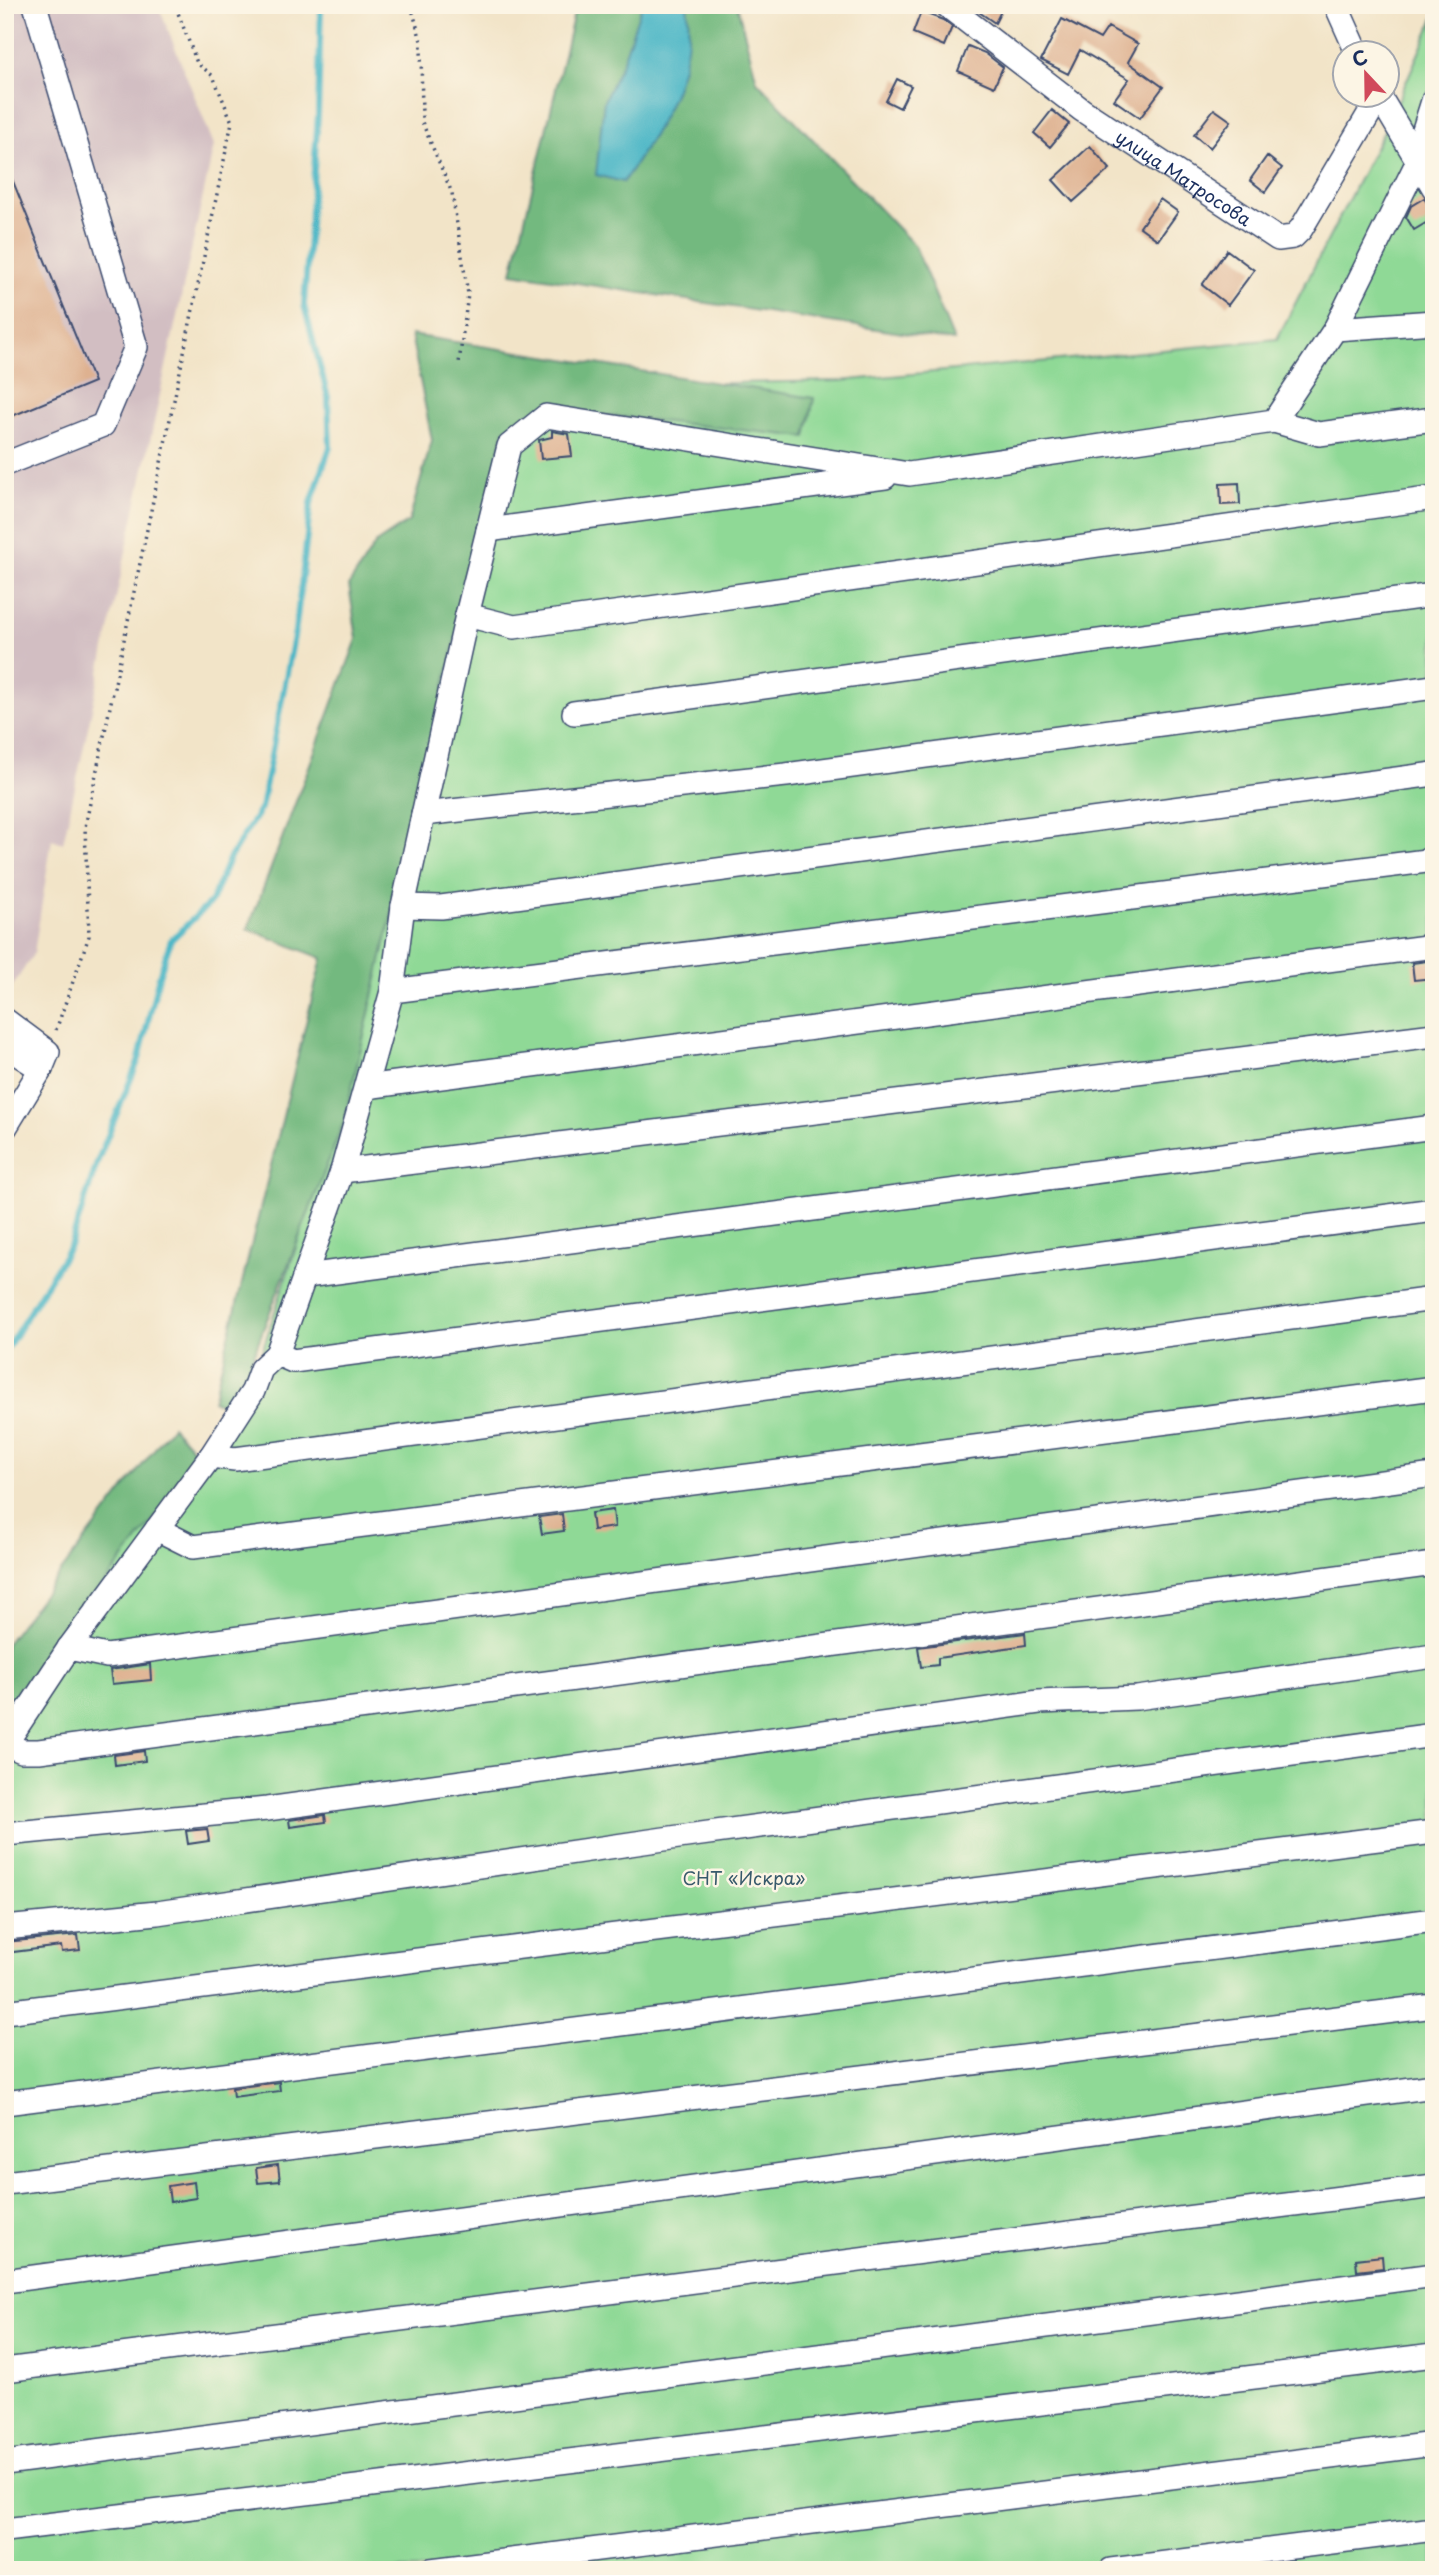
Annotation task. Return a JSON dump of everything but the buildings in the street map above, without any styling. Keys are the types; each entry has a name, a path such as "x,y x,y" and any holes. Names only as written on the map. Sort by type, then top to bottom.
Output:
{"street":[{"path":"5,464 103,425 136,347 35,5"},
{"name":"улица Матросова","path":"946,5 1082,110 1278,239 1293,237 1301,229 1371,108"},
{"path":"1336,5 1351,38"},
{"path":"1274,421 1335,329 1423,153 1434,98"},
{"path":"1387,108 1423,153 1434,188"},
{"path":"1335,329 1434,321"},
{"path":"909,474 546,416 509,446 467,615 403,906 392,991 342,1171 277,1354 261,1369 253,1391 211,1456 69,1648 5,1744 22,1751 38,1751 1434,1564"},
{"path":"488,530 909,474 1274,421 1319,434 1434,419"},
{"path":"467,615 514,627 1434,498"},
{"path":"574,713 1434,595"},
{"path":"424,814 786,775 1434,687"},
{"path":"403,906 455,905 1434,774"},
{"path":"392,991 1434,860"},
{"path":"366,1087 1434,946"},
{"path":"5,1020 45,1060"},
{"path":"342,1171 1434,1035"},
{"path":"5,1046 45,1060"},
{"path":"5,1128 45,1060"},
{"path":"306,1276 1434,1127"},
{"path":"277,1354 293,1361 1434,1210"},
{"path":"211,1456 235,1459 1434,1299"},
{"path":"157,1529 193,1547 1434,1388"},
{"path":"69,1648 107,1656 1434,1475"},
{"path":"5,1834 267,1808 1039,1702 1137,1698 1434,1656"},
{"path":"5,1928 157,1913 677,1837 1434,1735"},
{"path":"5,2012 1434,1832"},
{"path":"5,2104 1434,1920"},
{"path":"5,2183 1434,2006"},
{"path":"5,2281 1434,2086"},
{"path":"5,2370 1434,2186"},
{"path":"5,2463 1434,2275"},
{"path":"5,2530 1434,2355"},
{"path":"431,2570 1434,2444"},
{"path":"1111,2570 1434,2529"}],"path":[{"path":"45,1060 89,936 85,827 232,122 213,76 197,63 175,5"},
{"path":"411,5 421,41 422,122 452,193 468,294 459,363"}],"shaded area":[{"path":"5,5 158,5 214,145 63,843 52,839 34,953 5,998"}],"green space":[{"path":"576,5 737,5 757,81 915,246 954,341 512,273"},
{"name":"СНТ «Искра»","path":"1434,18 1434,2570 5,2570 5,1718 251,1385 330,1143 469,388 840,381 1277,339 1395,108 1400,108 1400,96"},
{"path":"411,335 814,398 806,437 539,408 504,431 344,1121 258,1343 237,1407 213,1401 322,958 248,929 357,639 349,585 376,543 409,521 432,440"},
{"path":"172,1426 201,1458 5,1713 5,1645"}],"water":[{"path":"642,5 687,5 689,29 686,53 672,99 623,182 596,175 604,101 622,63"}],"waterway":[{"path":"5,1352 70,1246 98,1160 139,1059 159,976 171,940 211,902 229,859 261,808 296,626 311,503 330,447 328,397 304,305 318,115 321,5"}]}
